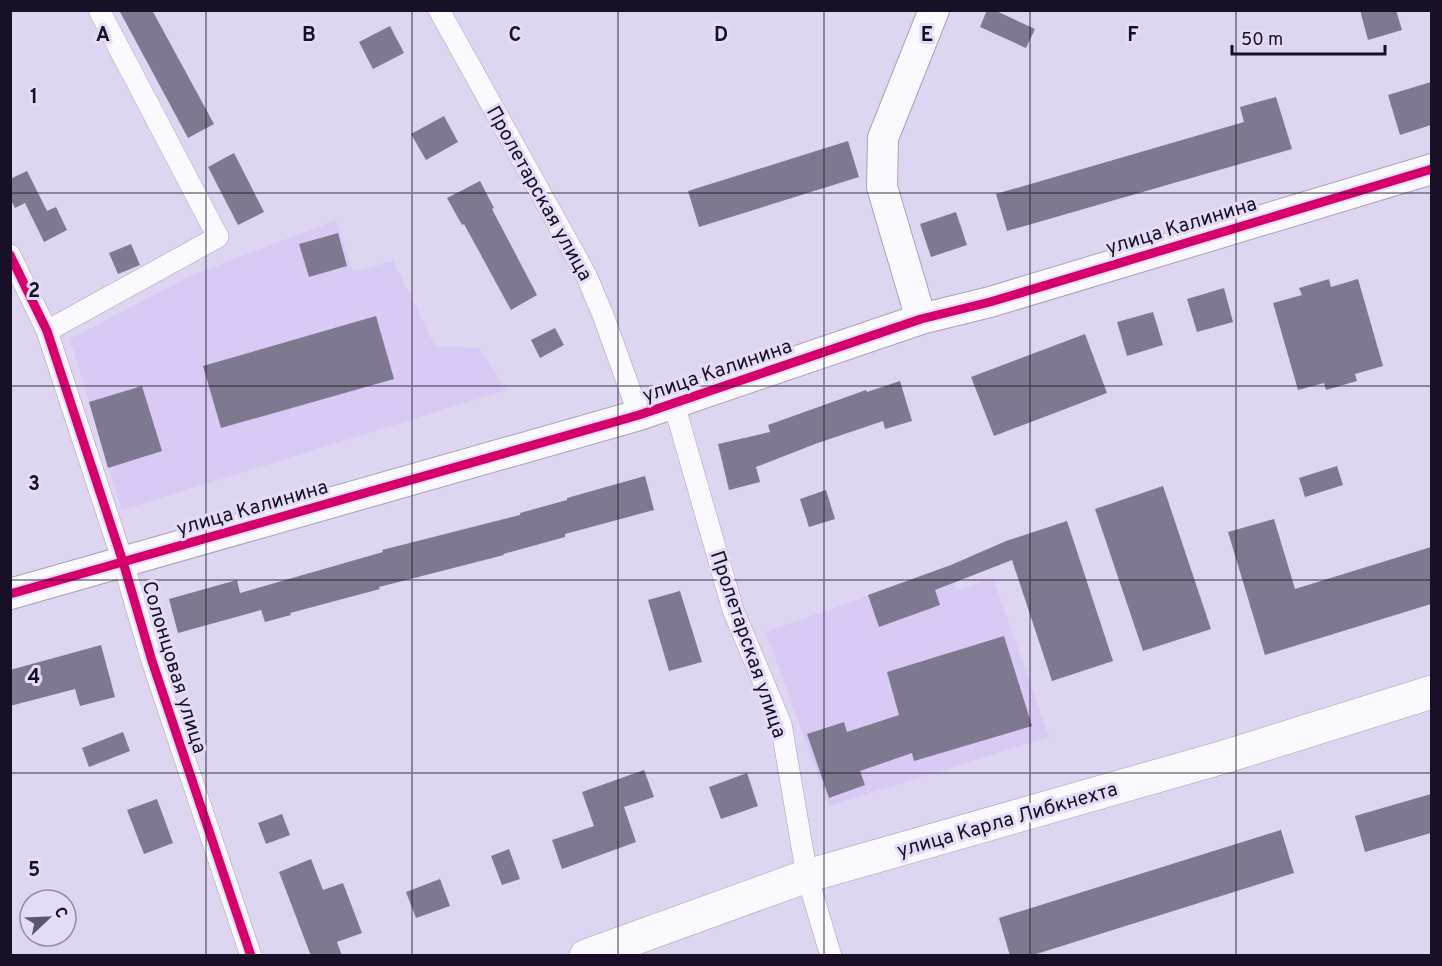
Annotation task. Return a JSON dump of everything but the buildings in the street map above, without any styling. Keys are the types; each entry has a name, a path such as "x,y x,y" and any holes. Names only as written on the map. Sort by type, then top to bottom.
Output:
{"main road":[{"name":"улица Карла Либкнехта","path":"586,956 807,876 1224,757 1431,692"}],"street":[{"path":"47,331 218,237 99,10"},
{"name":"Пролетарская улица","path":"439,10 586,275 639,415"},
{"path":"921,320 882,187 883,138 934,10"},
{"name":"улица Калинина","path":"10,594 639,415 921,320 990,302 1431,169"},
{"name":"Солонцовая улица","path":"10,255 47,331 123,562 152,661 251,956"},
{"name":"Пролетарская улица","path":"674,404 734,610 781,724 807,876 831,956"}],"shaded area":[{"path":"336,220 353,272 393,261 435,346 479,348 506,390 122,510 70,339 190,276"},
{"path":"947,568 957,591 993,578 1049,737 829,806 766,632"}],"cycle path":[{"path":"10,594 639,415 921,319 990,302 1432,169"},
{"path":"10,255 47,331 123,562 152,661 251,956"}]}
